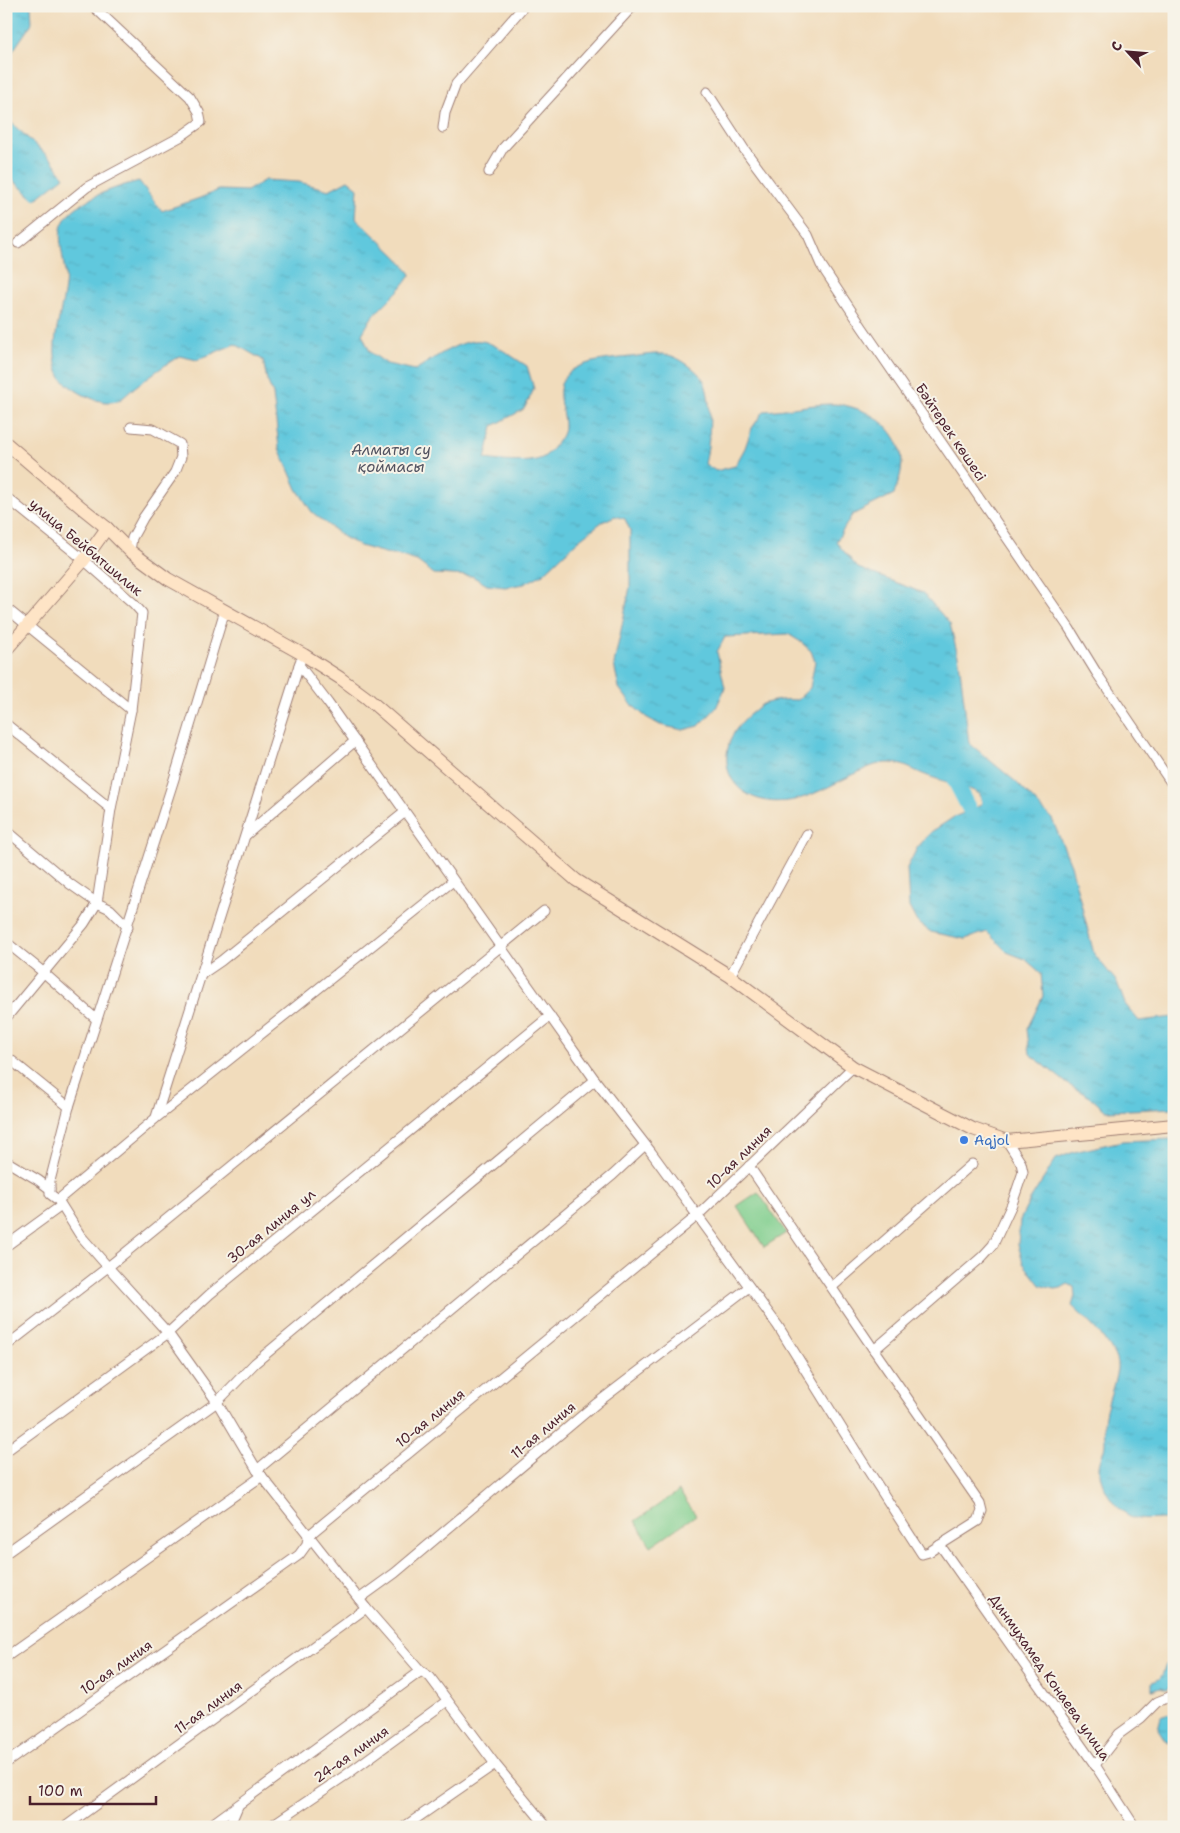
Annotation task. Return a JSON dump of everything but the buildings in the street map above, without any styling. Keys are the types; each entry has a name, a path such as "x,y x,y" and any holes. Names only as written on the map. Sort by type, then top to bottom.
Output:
{"street":[{"path":"18,243 87,187 180,137 201,122 199,112 190,97 93,6"},
{"path":"443,128 445,113 456,84 524,6"},
{"path":"489,172 503,148 633,6"},
{"name":"Бәйтерек көшесі","path":"707,92 744,149 808,235 821,265 862,327 1069,628 1096,672 1174,787"},
{"path":"130,551 132,538 142,518 175,472 181,457 180,444 153,429 131,427"},
{"path":"6,443 107,528 130,551 168,579 225,610 301,660 340,678 368,698 576,880 730,976 853,1067 973,1130 1007,1141 1174,1125"},
{"name":"улица Бейбитшилик","path":"6,497 84,560 142,613 131,710"},
{"path":"6,650 84,560 107,528"},
{"path":"6,608 131,710 111,809 97,903 84,924 6,1018"},
{"path":"225,610 128,927 96,1019 69,1107 50,1181 50,1194 60,1203 80,1235 168,1333 217,1402 260,1473 308,1536 366,1608 421,1671 430,1677 495,1764 547,1827"},
{"path":"301,660 404,812 502,946 595,1080 646,1145 778,1326 854,1450 922,1554 929,1552 978,1521 982,1511 980,1503 749,1166"},
{"path":"156,1118 301,660"},
{"path":"6,724 111,809"},
{"path":"246,835 355,741"},
{"path":"202,974 236,949 404,812"},
{"path":"6,830 70,884 110,910 128,927"},
{"path":"730,976 807,834"},
{"path":"6,1246 60,1203 156,1118 453,881"},
{"path":"6,1346 108,1267 544,911"},
{"path":"6,942 96,1019"},
{"name":"30-ая линия ул","path":"6,1451 168,1333 218,1288 550,1016"},
{"path":"6,1056 69,1107"},
{"name":"10-ая линия","path":"6,1763 299,1555 308,1544 308,1536 697,1216 853,1067"},
{"path":"6,1553 217,1402 255,1363 595,1080"},
{"path":"874,1350 993,1246 1012,1204 1023,1172 1021,1163 1007,1141"},
{"path":"6,1657 260,1473 646,1145"},
{"path":"6,1162 50,1189"},
{"path":"832,1287 972,1164"},
{"name":"11-ая линия","path":"359,1599 395,1573 597,1403 749,1287"},
{"name":"Динмухамед Конаева улица","path":"940,1545 1095,1765 1135,1827"},
{"name":"11-ая линия","path":"65,1827 366,1608"},
{"path":"208,1827 421,1671"},
{"path":"1095,1765 1119,1734 1141,1718 1157,1702 1174,1695"},
{"name":"24-ая линия","path":"269,1827 346,1775 447,1701"},
{"path":"404,1827 495,1764"},
{"path":"229,1827 238,1806"}],"green space":[{"path":"758,1192 786,1233 764,1247 737,1206"},
{"path":"679,1491 696,1515 651,1546 635,1521"}],"water":[{"path":"6,6 31,6 32,23 6,61"},
{"path":"6,118 52,160 64,177 35,200 6,174"},
{"name":"Алматы су қоймасы","path":"265,180 299,182 329,190 348,180 358,188 356,218 397,257 411,274 401,288 372,317 362,334 370,352 387,364 415,370 458,345 477,341 486,342 496,347 527,366 534,389 524,409 493,426 485,459 516,462 533,461 540,459 549,452 561,437 564,428 560,402 561,384 574,369 601,360 654,354 664,354 678,358 693,369 704,381 710,411 705,464 716,471 735,466 745,448 752,428 764,411 824,404 844,405 865,412 892,433 898,442 902,458 901,474 894,494 852,515 836,542 858,568 923,593 950,624 959,660 969,743 1016,782 1052,819 1071,865 1094,954 1117,982 1125,1004 1139,1021 1174,1017 1174,1108 1106,1111 1090,1097 1069,1085 1030,1054 1027,1029 1043,996 1041,973 1025,959 1007,952 987,932 965,939 931,932 917,922 909,907 907,868 917,848 931,832 954,817 976,808 982,803 980,794 895,763 883,763 870,767 823,790 798,799 785,801 772,802 759,799 745,793 735,784 729,774 727,762 728,750 738,726 763,704 780,700 797,700 810,688 815,661 811,651 801,642 788,634 725,637 717,652 725,688 716,708 699,726 683,730 660,725 646,717 632,705 619,688 614,664 630,587 630,530 625,519 615,516 602,522 581,538 543,574 524,584 505,587 487,585 472,576 434,574 417,561 360,546 343,537 312,512 297,489 279,448 273,394 267,380 263,360 235,344 197,360 179,356 124,397 113,402 104,402 84,395 64,382 56,366 55,343 65,287 65,271 60,237 63,223 68,215 96,196 139,181 162,211 219,190 247,191"},
{"path":"1174,1139 1174,1521 1137,1519 1132,1517 1114,1503 1102,1483 1099,1468 1105,1445 1105,1415 1115,1381 1117,1363 1110,1348 1098,1332 1072,1306 1075,1296 1074,1287 1068,1284 1054,1289 1040,1285 1023,1263 1018,1244 1020,1220 1030,1200 1056,1159 1074,1152 1122,1141"},
{"path":"1174,1655 1172,1686 1167,1689 1161,1687 1152,1690 1152,1682 1160,1678 1166,1665"},
{"path":"1174,1713 1174,1746 1165,1740 1158,1729 1161,1717"}],"waterway":[{"path":"947,766 979,828"}],"place":[{"name":"Aqjol","path":"964,1140"}]}
